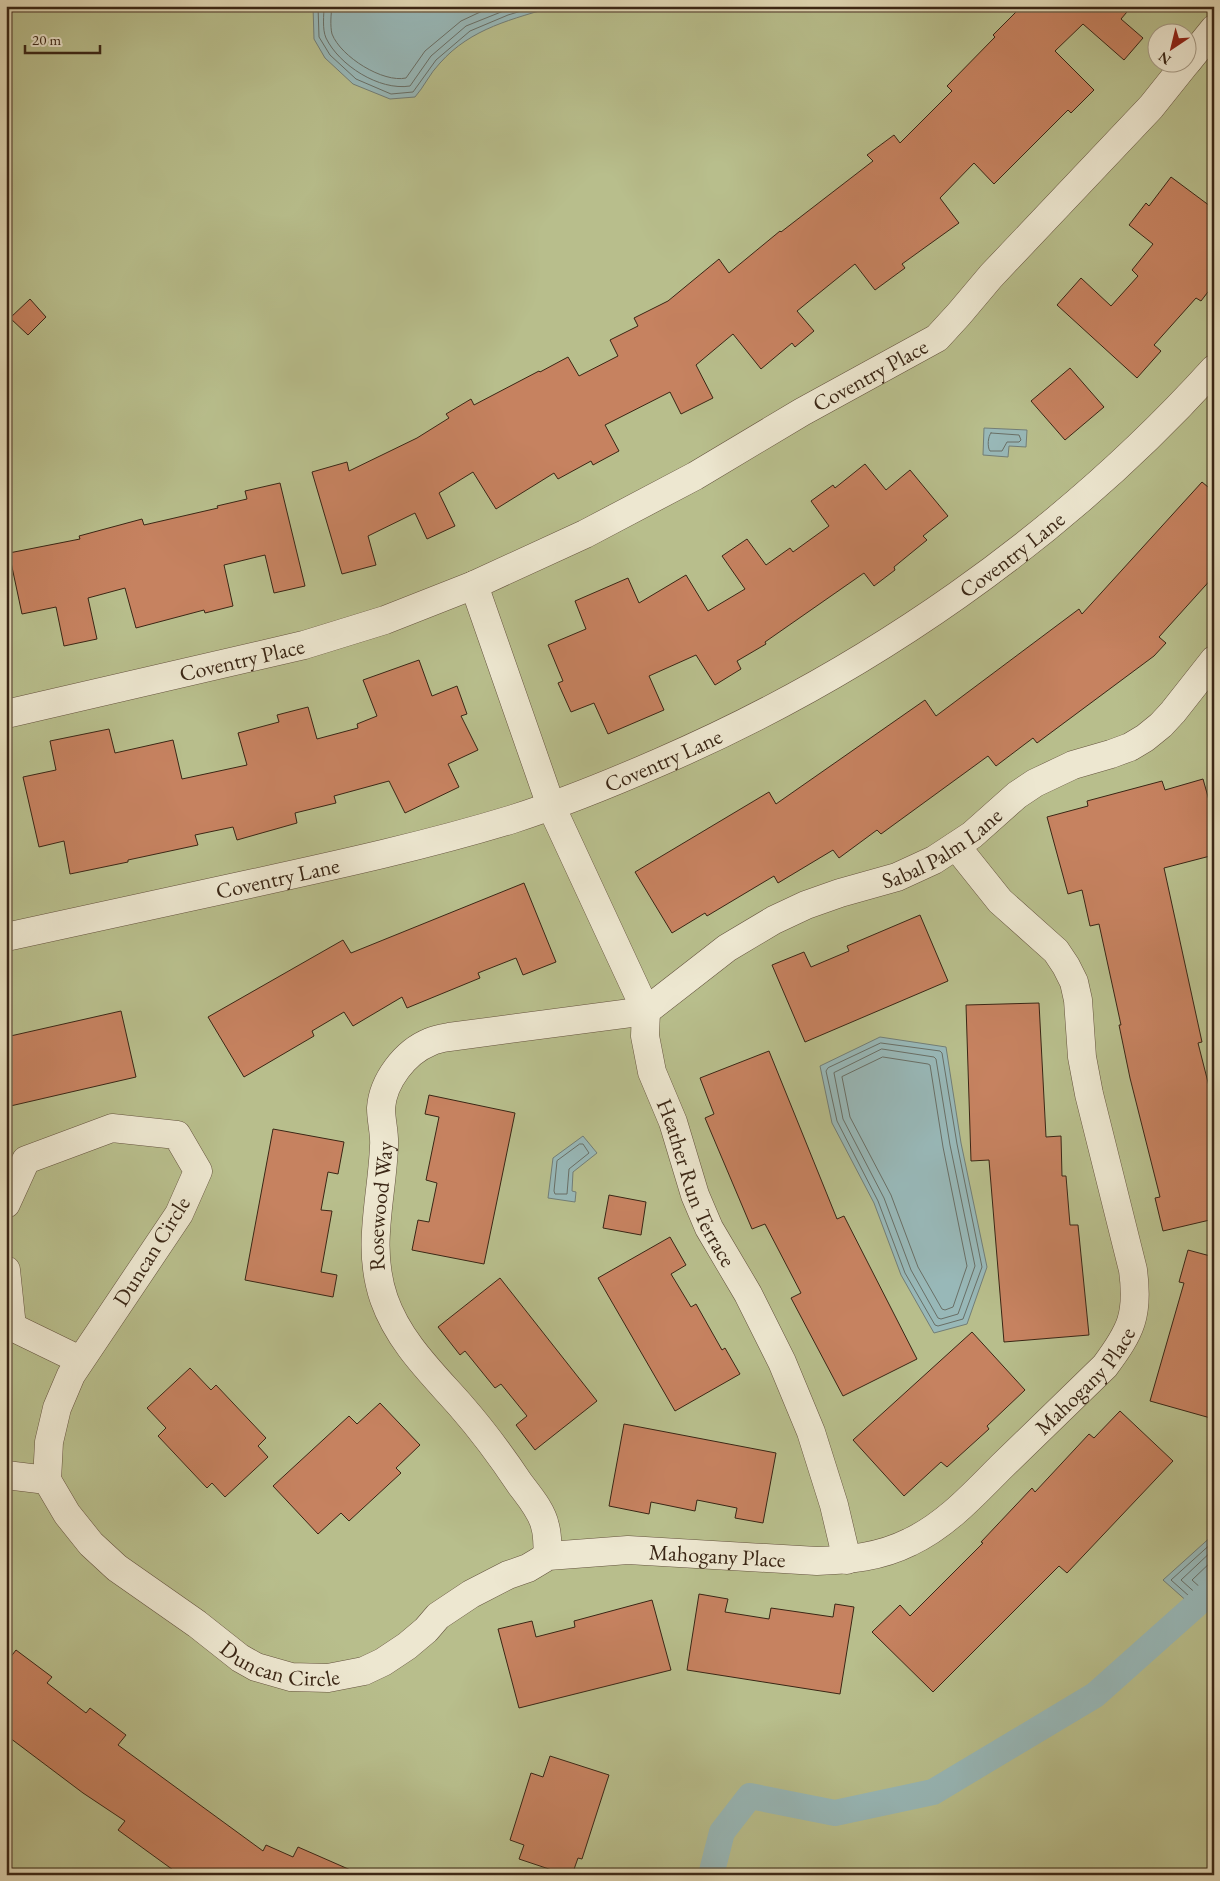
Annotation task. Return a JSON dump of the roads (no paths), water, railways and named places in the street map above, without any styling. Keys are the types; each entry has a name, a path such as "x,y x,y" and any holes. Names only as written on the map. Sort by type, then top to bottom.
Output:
{"street":[{"name":"Coventry Place","path":"1198,49 1214,29"},
{"name":"Coventry Place","path":"6,714 304,645 385,620 474,585 584,534 695,476 802,412 937,338 960,314 991,276 1150,107 1179,72"},
{"name":"Coventry Lane","path":"7,934 396,852 551,806 618,780 708,741 796,696 881,646 962,592 1041,532 1115,468 1186,400 1214,369"},
{"path":"474,585 551,806"},
{"name":"Sabal Palm Lane","path":"646,1011 727,948 774,920 806,905 840,893 897,877 934,860 972,835 1017,795 1035,783 1073,765 1130,747 1145,738 1173,712 1214,660"},
{"name":"Heather Run Terrace","path":"551,806 646,1011 645,1036 652,1072 673,1122 695,1195 709,1228 748,1294 782,1362 811,1432 834,1505 847,1560"},
{"name":"Mahogany Place","path":"548,1556 628,1550 817,1561 847,1560 871,1556 910,1542 928,1532 960,1507 1105,1366 1123,1342 1135,1307 1133,1270 1089,1094 1082,1056 1078,1000 1074,982 1056,951 1000,901 956,846"},
{"name":"Rosewood Way","path":"548,1556 545,1525 537,1508 485,1436 423,1364 401,1335 384,1299 378,1280 374,1240 384,1145 381,1108 385,1090 393,1073 414,1050 430,1042 449,1037 646,1011"},
{"name":"Duncan Circle","path":"6,1204 26,1160 112,1128 177,1135 198,1171 179,1214 71,1375 57,1408 49,1442 47,1480 66,1514 92,1544 117,1568 197,1624 240,1658 256,1667 291,1677 328,1678 346,1676 370,1668 407,1646 426,1630 438,1616 471,1594 548,1556"},
{"path":"6,1270 12,1327 80,1360"},
{"path":"6,1475 47,1480"}],"water":[{"path":"313,6 556,6 493,26 479,33 452,51 440,63 415,97 390,99 353,84 325,58 314,39"},
{"path":"984,428 1027,430 1026,447 1009,446 1008,457 983,455"},
{"path":"880,1037 946,1047 961,1143 987,1267 967,1324 934,1333 901,1275 874,1203 832,1123 820,1066"},
{"path":"583,1136 597,1153 573,1172 572,1191 576,1192 575,1202 548,1198 553,1158"},
{"path":"1214,1534 1214,1605 1198,1611 1163,1580"}],"waterway":[{"path":"711,1875 722,1832 750,1796 835,1813 933,1792 1095,1695 1214,1589"}]}
